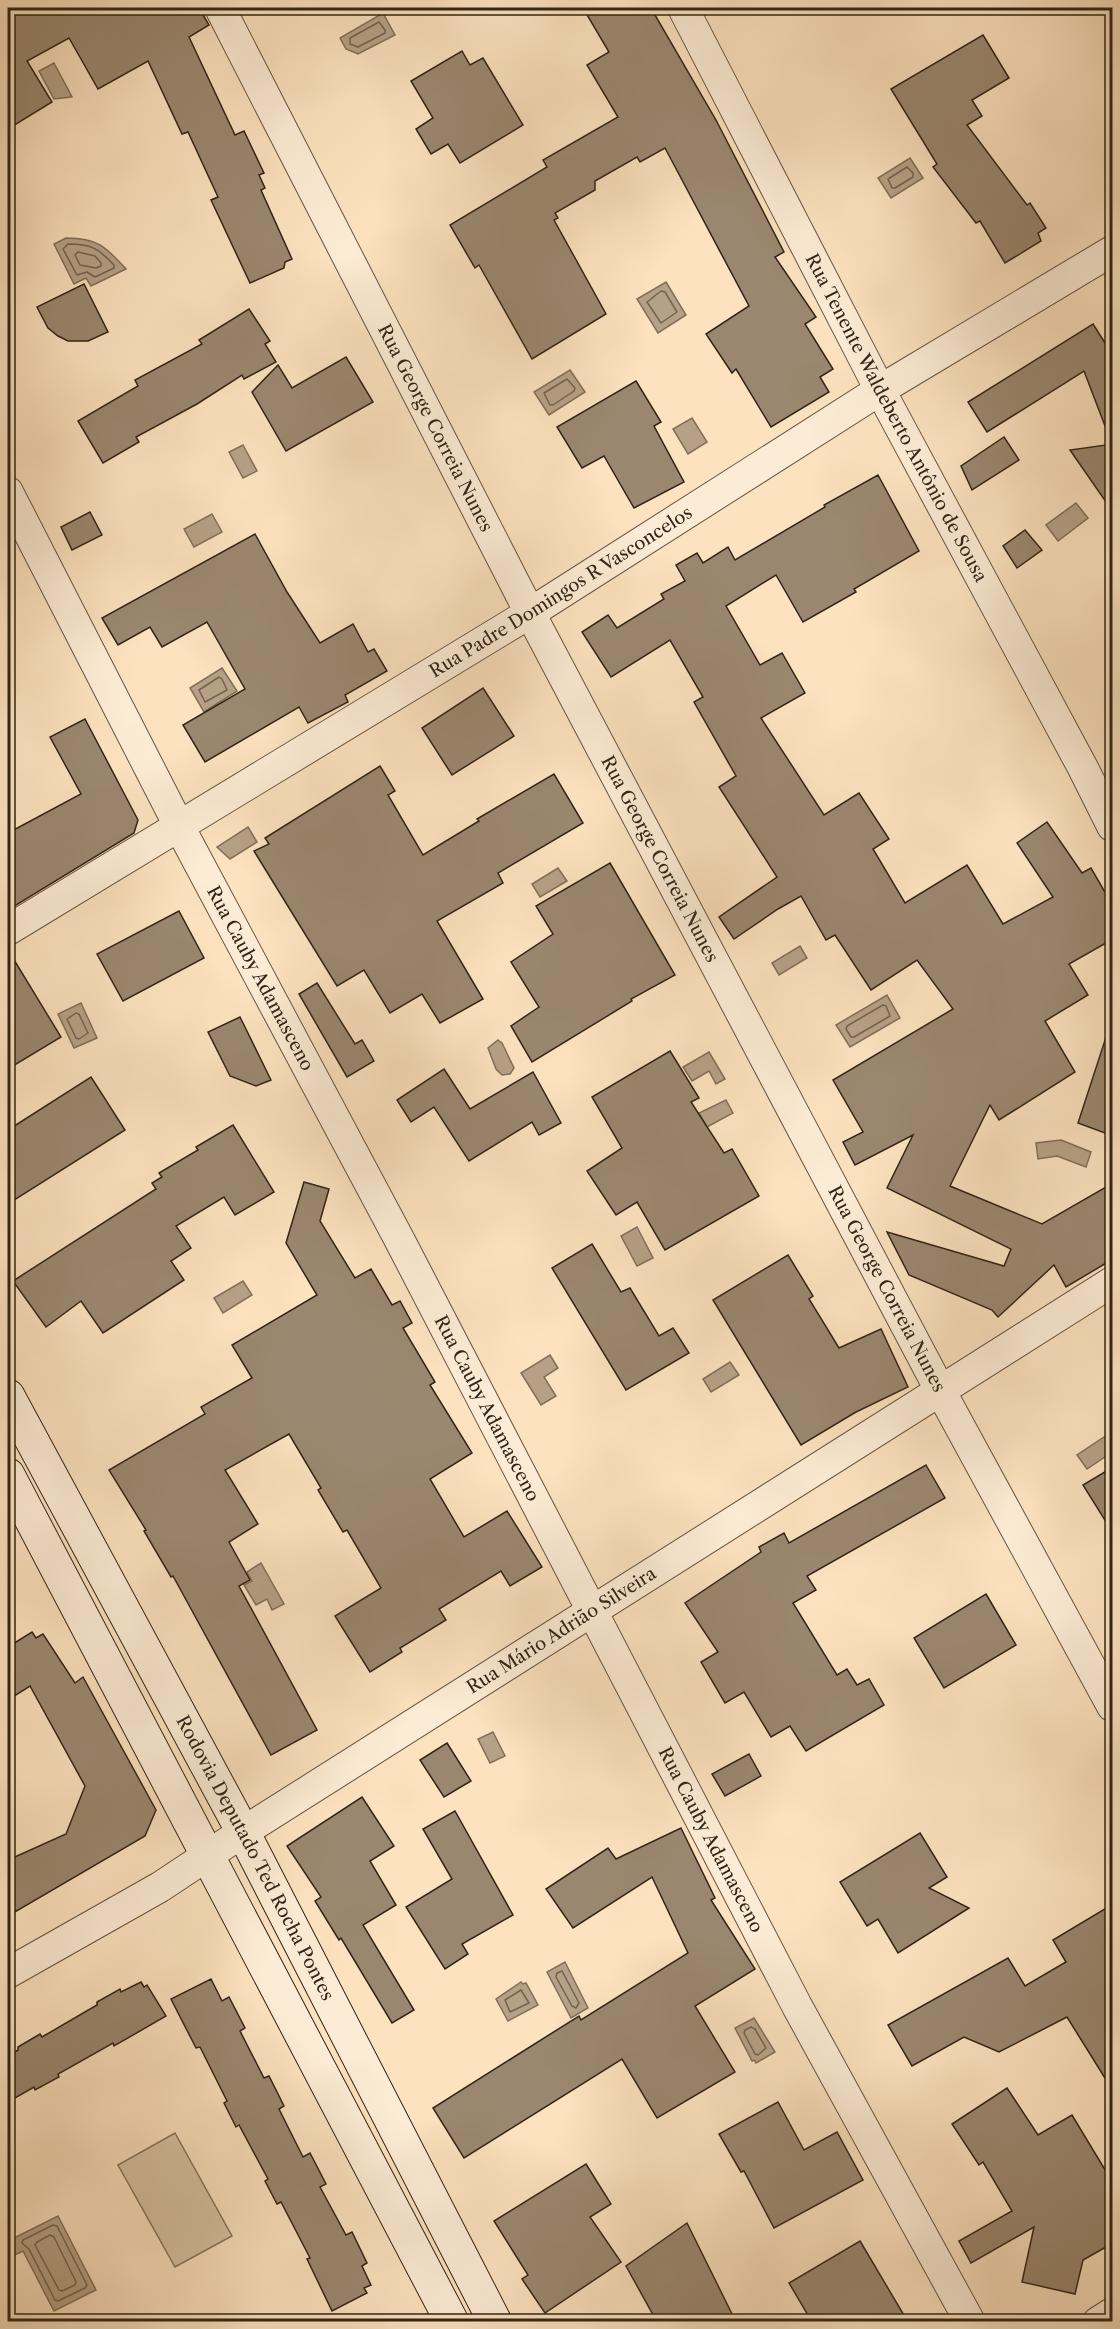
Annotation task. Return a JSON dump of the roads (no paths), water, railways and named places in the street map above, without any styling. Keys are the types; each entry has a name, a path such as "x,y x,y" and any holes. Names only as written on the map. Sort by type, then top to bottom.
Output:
{"main road":[{"name":"Rodovia Deputado Ted Rocha Pontes","path":"8,1396 243,1832 495,2322"},
{"path":"8,1475 452,2322"}],"street":[{"name":"Rua George Correia Nunes","path":"220,8 530,613 940,1390 1113,1706"},
{"name":"Rua Tenente Waldeberto Antônio de Sousa","path":"683,8 880,390 1113,826"},
{"name":"Rua Padre Domingos R Vasconcelos","path":"8,930 530,613 880,390 1113,251"},
{"name":"Rua Cauby Adamasceno","path":"8,492 179,826 398,1237 797,2006 970,2322"},
{"name":"Rua Mário Adrião Silveira","path":"8,1973 160,1887 592,1610 1113,1282"},
{"path":"1098,2322 1113,2313"}],"water":[{"path":"383,13 395,35 358,54 346,49 340,38"},
{"path":"54,63 72,97 54,99 39,71"},
{"path":"910,158 923,178 891,198 878,178"},
{"path":"66,238 77,238 100,245 126,269 91,286 86,278 74,284 54,244"},
{"path":"666,282 686,315 658,333 637,299"},
{"path":"570,370 585,392 549,415 534,392"},
{"path":"692,418 707,442 688,454 673,429"},
{"path":"243,445 257,471 243,478 229,452"},
{"path":"1076,503 1088,518 1058,541 1046,525"},
{"path":"212,514 222,532 194,547 184,529"},
{"path":"222,668 237,691 204,712 190,688"},
{"path":"248,827 257,842 230,859 217,847"},
{"path":"558,868 567,881 540,897 532,884"},
{"path":"800,946 807,958 779,975 772,963"},
{"path":"887,995 900,1018 850,1047 836,1025"},
{"path":"81,1003 97,1038 74,1048 58,1014"},
{"path":"498,1040 502,1043 514,1068 510,1074 502,1075 496,1069 488,1048"},
{"path":"709,1052 725,1079 716,1084 709,1071 692,1081 683,1067"},
{"path":"726,1100 733,1113 707,1127 699,1113"},
{"path":"1061,1140 1091,1152 1086,1167 1057,1156 1038,1159 1036,1143"},
{"path":"637,1227 653,1258 637,1266 621,1236"},
{"path":"243,1281 252,1295 223,1313 214,1298"},
{"path":"550,1355 558,1368 544,1377 556,1396 541,1405 521,1373"},
{"path":"730,1362 739,1375 711,1392 703,1379"},
{"path":"1107,1435 1112,1444 1112,1452 1087,1469 1077,1455"},
{"path":"261,1563 284,1604 272,1610 267,1599 256,1605 244,1585 252,1581 247,1572"},
{"path":"493,1732 505,1756 490,1763 478,1739"},
{"path":"565,1962 588,2008 571,2018 547,1972"},
{"path":"521,1982 526,1983 538,2005 508,2021 496,1999"},
{"path":"754,2018 775,2052 756,2063 752,2061 735,2028"},
{"path":"58,2216 96,2290 54,2311 23,2251 8,2258 8,2241"}]}
